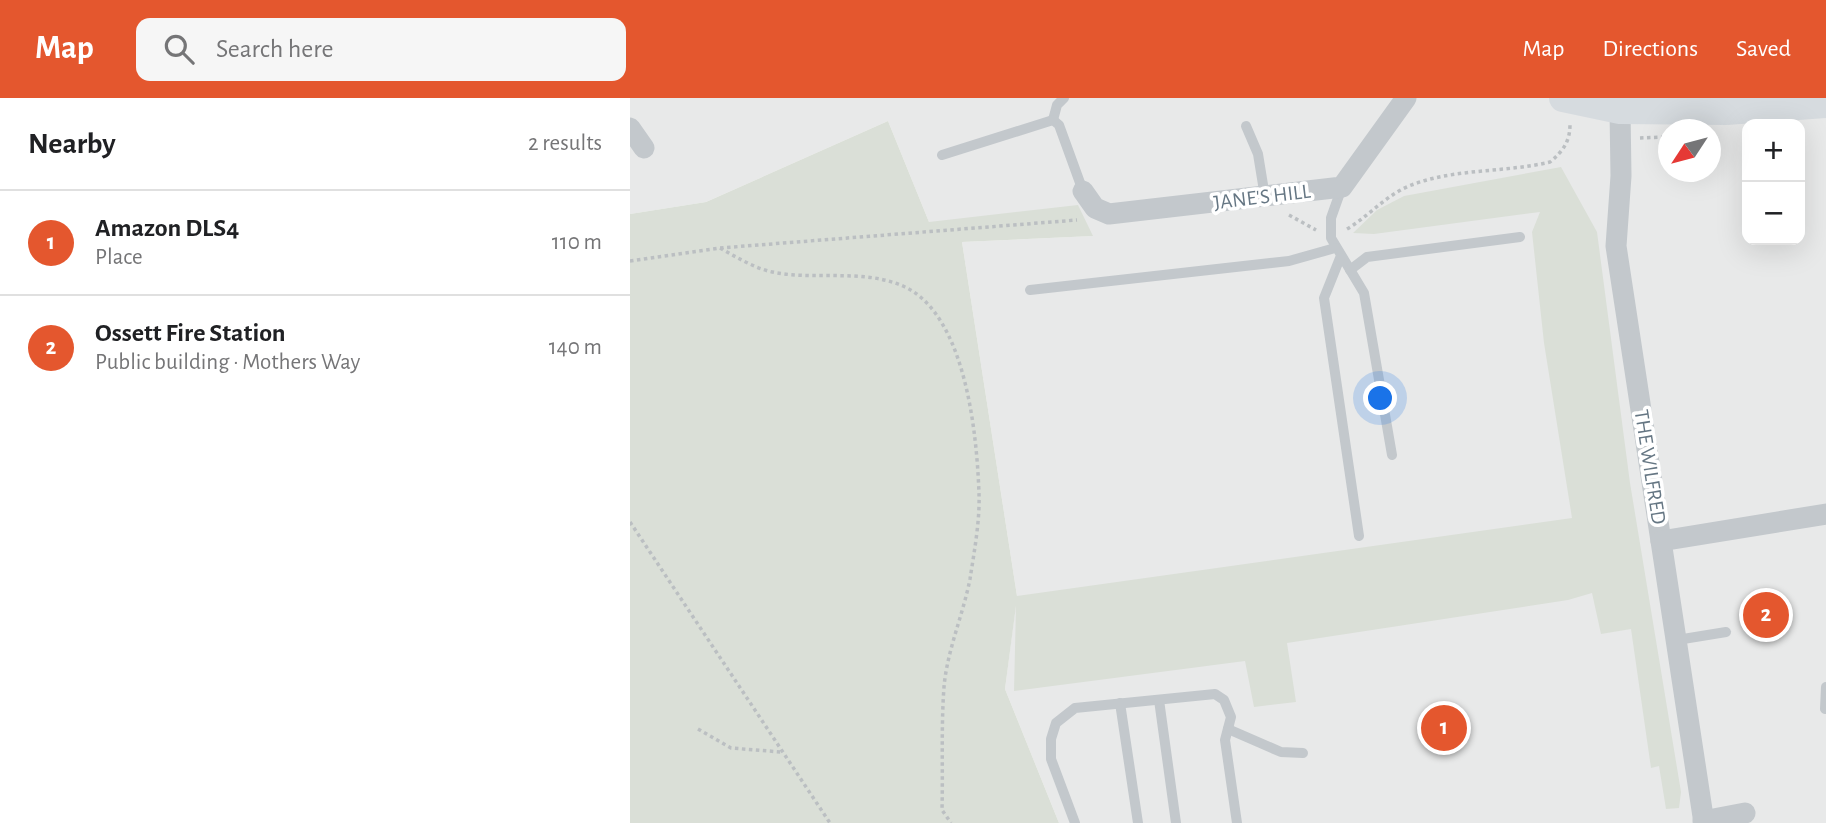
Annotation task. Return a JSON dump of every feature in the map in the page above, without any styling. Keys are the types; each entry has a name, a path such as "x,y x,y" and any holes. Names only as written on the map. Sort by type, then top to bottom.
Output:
{"street":[{"path":"1342,187 1406,98"},
{"path":"1563,98 1620,110 1726,111 1826,104"},
{"name":"THE WILFRED","path":"1620,110 1616,246 1704,822"},
{"name":"JANE'S HILL","path":"1099,211 1109,214 1342,187"},
{"path":"1083,191 1099,211"},
{"path":"1661,541 1826,514"},
{"path":"1704,822 1745,813"}],"lane":[{"path":"1053,120 1057,105 1064,98"},
{"path":"942,155 1053,120"},
{"path":"1053,120 1059,125 1083,191"},
{"path":"1246,126 1258,154 1265,197"},
{"path":"1342,187 1331,218 1331,239 1364,293 1392,455"},
{"path":"1350,270 1367,257 1520,237"},
{"path":"1030,290 1338,253"},
{"path":"1338,253 1324,298 1359,536"},
{"path":"1677,640 1726,632"},
{"path":"1825,709 1826,687"},
{"path":"1075,823 1051,759 1051,739 1056,723 1075,708 1215,694 1224,700 1231,717 1225,740 1237,823"},
{"path":"1159,699 1176,823"},
{"path":"1120,703 1138,823"},
{"path":"1228,729 1281,752 1304,753"}],"path":[{"path":"1620,140 1658,138"},
{"path":"630,261 720,248 1073,221 1099,211"},
{"path":"720,248 745,262 771,271 867,277 906,287 922,299 940,321 956,352 971,414 979,497 970,578 944,685 942,810 951,823"},
{"path":"630,522 830,823"},
{"path":"698,729 731,748 769,749 783,753"}],"shaded area":[{"path":"630,98 1826,98 1826,823 1059,823 1005,689 1017,596 962,242 1092,236 929,222 888,121 706,202 630,214"},
{"path":"888,121 929,222 1078,205 1093,236 962,242 1017,596 1572,518 1544,343 1532,232 1540,212 1374,234 1353,233 1377,210 1404,196 1561,167 1597,232 1630,483 1681,792 1679,808 1666,809 1659,766 1651,768 1631,629 1601,634 1592,593 1568,600 1287,643 1296,702 1254,707 1245,661 1014,691 1016,606 1005,689 1059,823 630,823 630,214 706,202"}],"place":[{"name":"Ossett Fire Station","path":"1766,615"},
{"name":"Amazon DLS4","path":"1444,728"}]}
